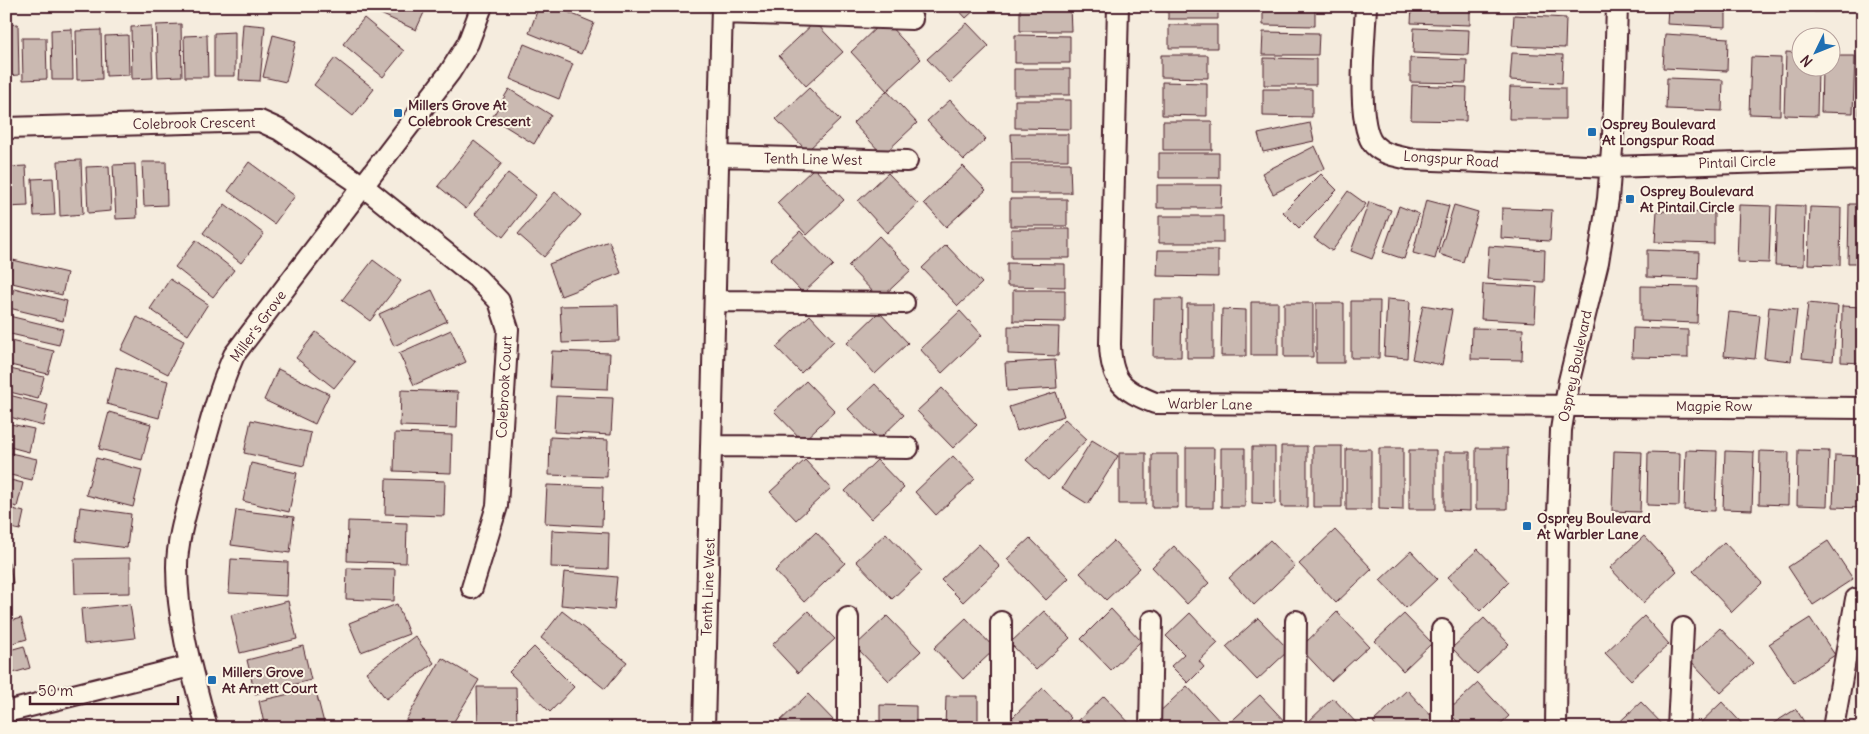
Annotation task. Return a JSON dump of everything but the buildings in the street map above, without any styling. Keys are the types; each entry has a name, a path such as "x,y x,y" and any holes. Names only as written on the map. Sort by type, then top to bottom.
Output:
{"street":[{"name":"Miller's Grove","path":"207,728 190,666 178,592 177,565 186,513 219,388 234,355 450,72 468,44 482,6"},
{"name":"Warbler Lane","path":"1118,6 1110,352 1111,367 1130,394 1155,403 1564,406"},
{"name":"Longspur Road","path":"1366,6 1363,114 1366,132 1374,145 1387,154 1409,159 1611,167"},
{"name":"Osprey Boulevard","path":"1556,728 1559,461 1564,406 1578,340 1598,262 1611,167 1618,6"},
{"name":"Tenth Line West","path":"704,728 722,10 912,19"},
{"name":"Colebrook Crescent","path":"6,128 260,120 280,130 363,186"},
{"name":"Tenth Line West","path":"719,156 907,161"},
{"name":"Pintail Circle","path":"1611,167 1863,159"},
{"name":"Colebrook Court","path":"363,186 477,278 499,301 508,329 497,506 472,588"},
{"path":"715,302 904,303"},
{"name":"Magpie Row","path":"1564,406 1863,408"},
{"path":"711,446 908,448"},
{"path":"1833,728 1856,599"},
{"path":"848,618 848,728"},
{"path":"1150,728 1152,621"},
{"path":"1001,728 1002,622"},
{"path":"1295,728 1296,622"},
{"path":"1678,728 1683,628"},
{"path":"1442,630 1442,728"},
{"path":"6,712 190,666"}],"place":[{"name":"Millers Grove At Colebrook Crescent","path":"398,113"},
{"name":"Osprey Boulevard At Longspur Road","path":"1592,132"},
{"name":"Osprey Boulevard At Pintail Circle","path":"1630,199"},
{"name":"Osprey Boulevard At Warbler Lane","path":"1527,526"},
{"name":"Millers Grove At Arnett Court","path":"212,680"}]}
